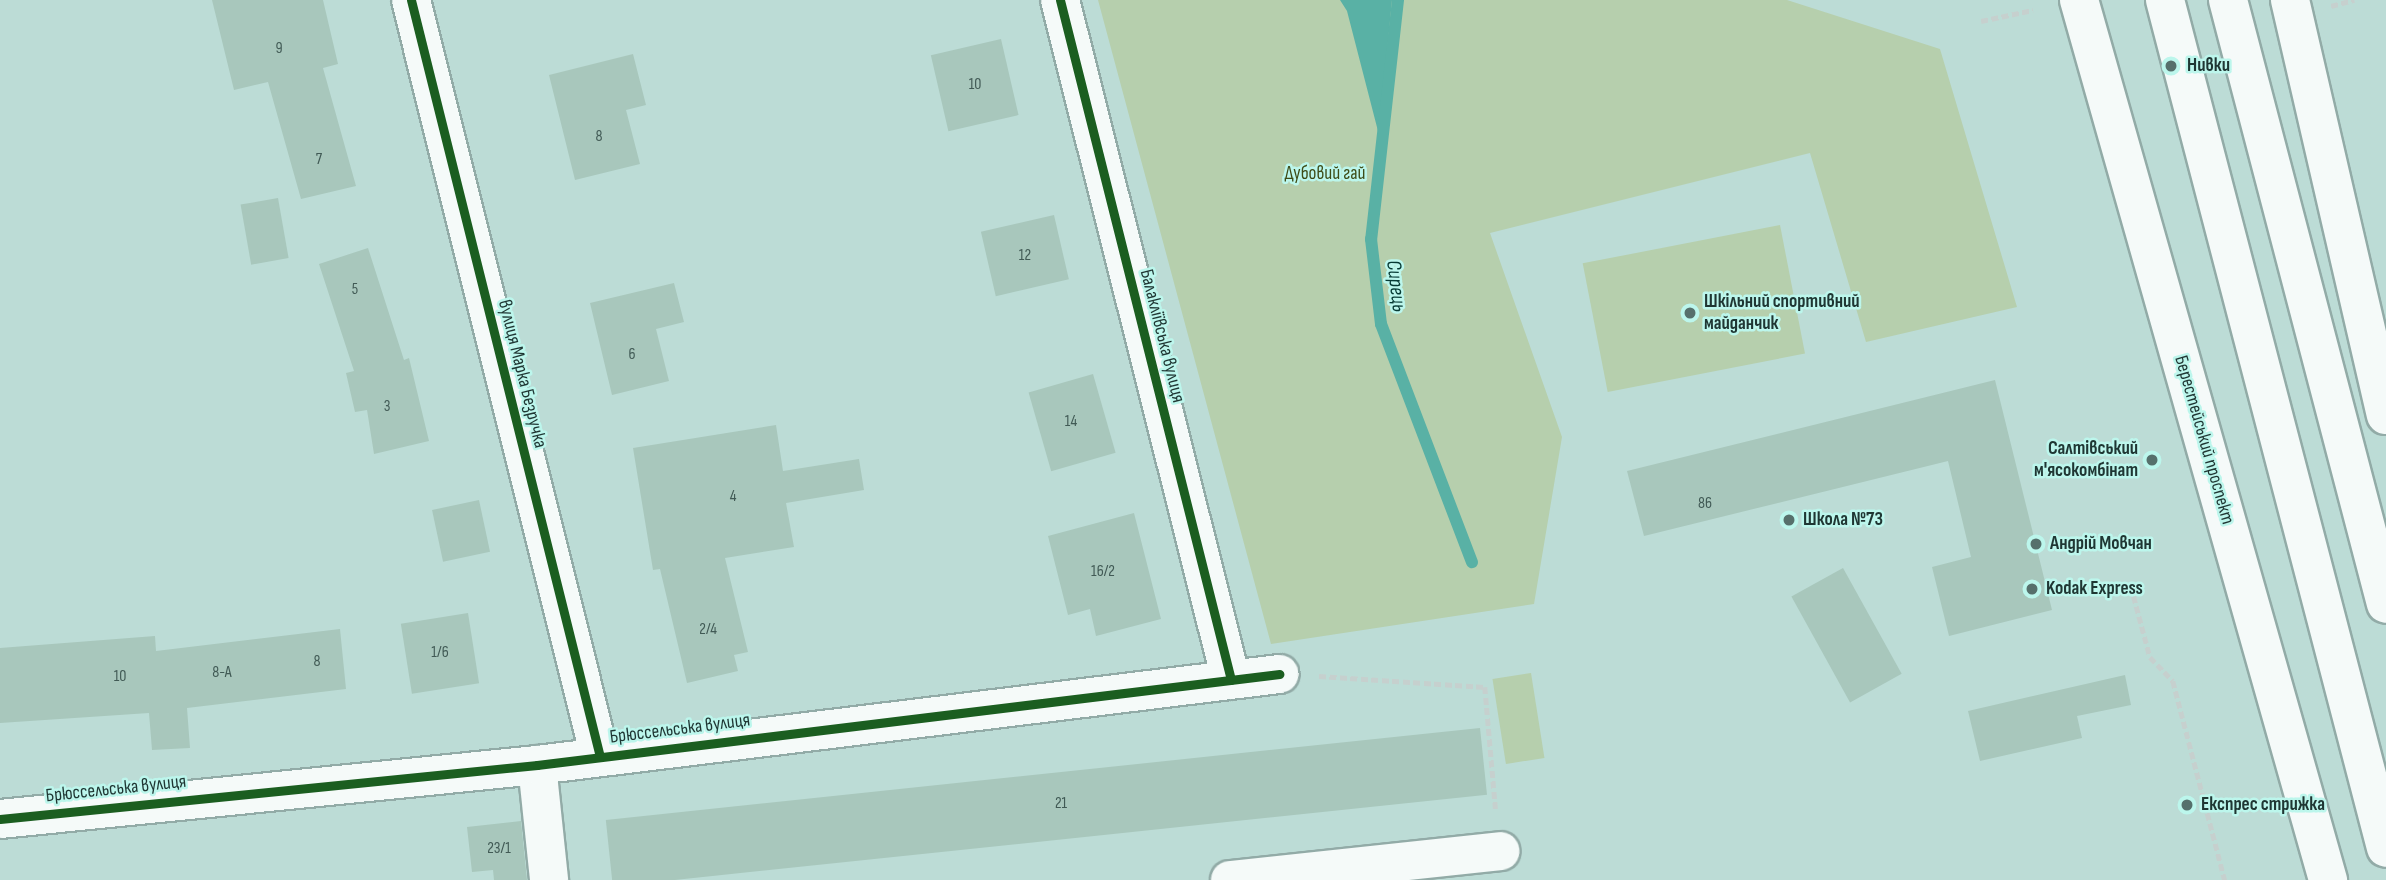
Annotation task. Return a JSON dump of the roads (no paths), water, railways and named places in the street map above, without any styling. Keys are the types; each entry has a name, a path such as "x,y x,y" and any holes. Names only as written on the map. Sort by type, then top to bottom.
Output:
{"street":[{"name":"вулиця Марка Безручка","path":"411,0 600,757"},
{"name":"Балакліївська вулиця","path":"1060,0 1231,680"},
{"path":"2165,0 2386,848"},
{"path":"2228,0 2386,604"},
{"path":"2290,0 2386,415"},
{"name":"Берестейський проспект","path":"2080,1 2328,880"},
{"name":"Брюссельська вулиця","path":"0,819 537,765 1279,674"},
{"path":"537,765 549,880"},
{"path":"1230,880 1500,851"}],"waterway":[{"name":"Сирець","path":"1398,0 1371,239 1381,324 1472,562"}],"place":[{"name":"Нивки","path":"2171,66"},
{"name":"Шкільний спортивний майданчик","path":"1690,313"},
{"name":"Салтівський м'ясокомбінат","path":"2152,460"},
{"name":"Школа №73","path":"1789,520"},
{"name":"Андрій Мовчан","path":"2036,544"},
{"name":"Kodak Express","path":"2032,589"},
{"name":"Експрес стрижка","path":"2187,805"}],"park label":[{"name":"Дубовий гай","path":"1325,174"}]}
